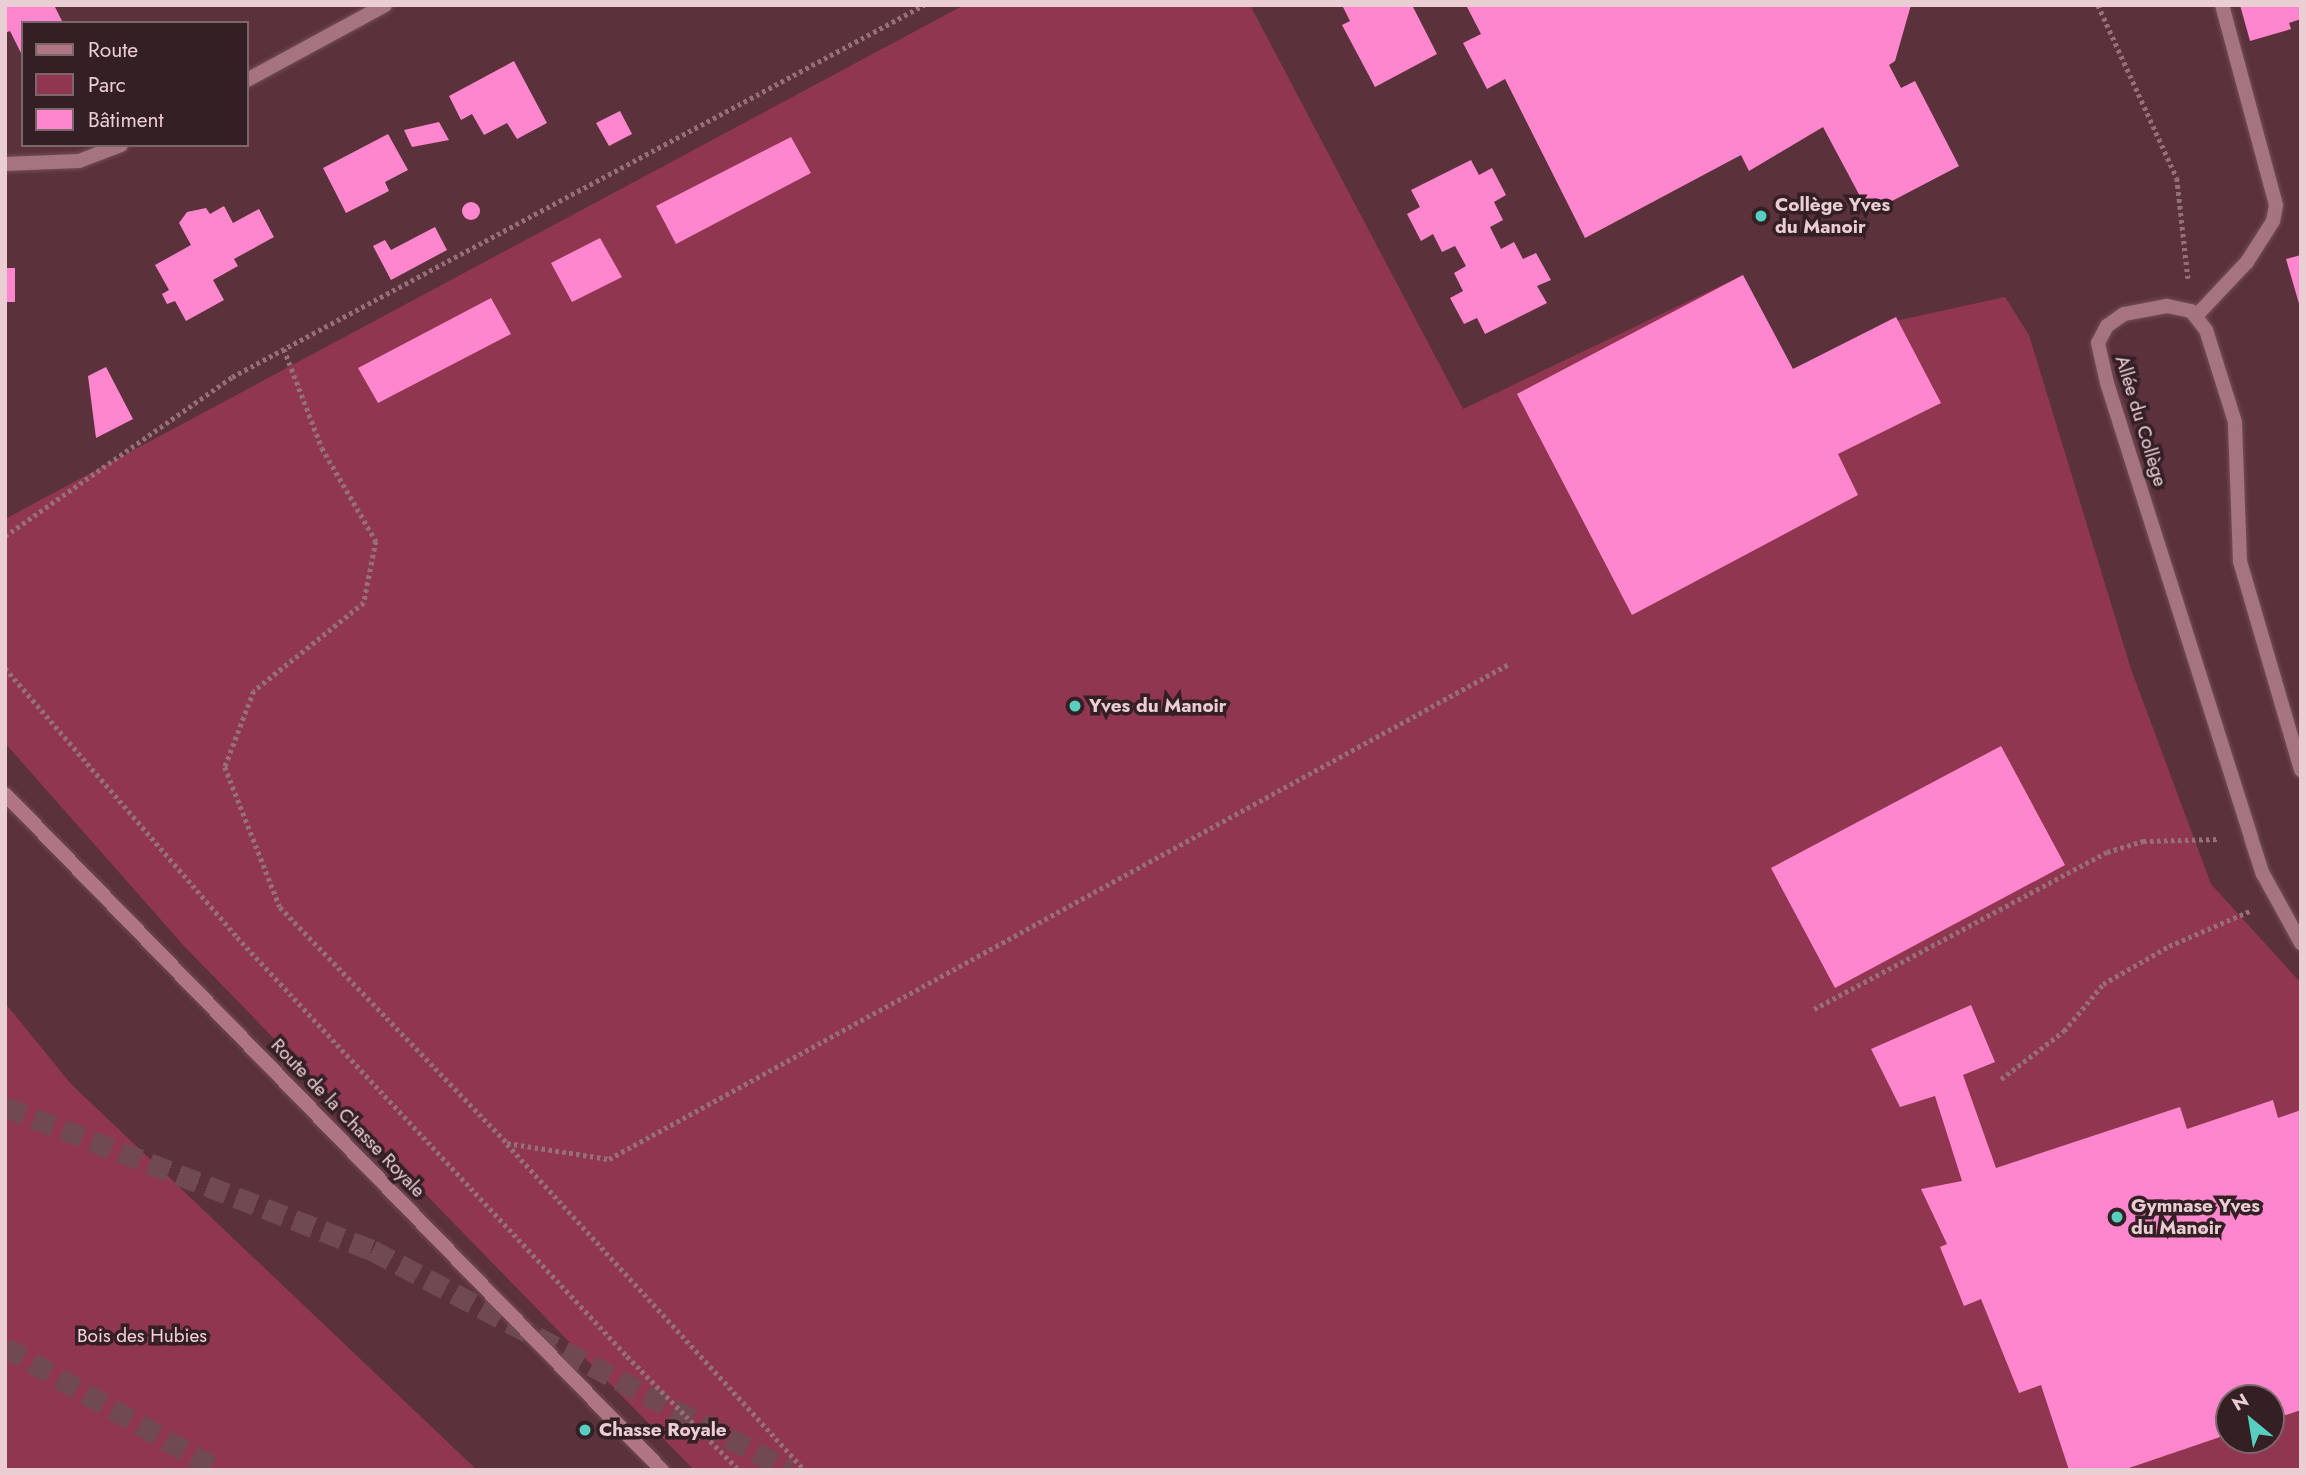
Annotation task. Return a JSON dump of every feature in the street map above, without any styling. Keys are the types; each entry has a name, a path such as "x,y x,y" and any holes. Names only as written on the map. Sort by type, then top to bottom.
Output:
{"street":[{"path":"248,79 385,5"},
{"path":"2222,5 2276,205 2273,221 2247,262 2194,313 2210,339 2235,422 2240,561 2301,771"},
{"path":"5,164 37,166 79,161 116,147"},
{"name":"Allée du Collège","path":"2194,313 2167,306 2124,314 2108,326 2098,343 2107,383 2251,838 2276,901 2301,943"},
{"name":"Route de la Chasse Royale","path":"5,794 662,1470"}],"path":[{"path":"5,536 232,377 924,5"},
{"path":"2098,5 2177,178 2194,313"},
{"path":"284,349 322,448 376,541 364,603 254,691 225,768 280,907 507,1143 806,1470"},
{"path":"507,1143 609,1159 1509,664"},
{"path":"5,668 237,937 618,1346 740,1470"},
{"path":"1814,1009 2107,852 2143,841 2251,838"},
{"path":"2001,1079 2064,1031 2103,984 2169,946 2276,901"}],"green space":[{"name":"Yves du Manoir","path":"964,5 1250,5 1463,409 1743,275 1793,369 1895,321 2005,297 2029,335 2131,669 2211,884 2301,983 2301,1470 694,1470 184,946 5,743 5,519"},
{"name":"Bois des Hubies","path":"5,1003 71,1084 477,1470 5,1470"}],"building":[{"path":"5,5 54,5 62,21 21,21 21,53 10,31 5,33"},
{"path":"1342,5 1412,5 1437,54 1375,87 1342,25 1350,21"},
{"path":"1466,5 1911,5 1895,61 1889,65 1901,88 1915,81 1959,166 1869,213 1823,127 1749,171 1741,155 1585,238 1505,79 1487,89 1463,43 1481,34"},
{"path":"2240,5 2301,5 2301,19 2289,23 2291,29 2250,41"},
{"path":"514,61 547,123 517,139 507,123 484,135 472,114 461,120 449,96"},
{"path":"620,111 632,134 609,146 596,123"},
{"path":"439,122 449,140 412,147 404,130"},
{"path":"388,134 408,170 385,182 389,191 346,213 323,168"},
{"path":"791,137 811,173 676,244 656,206"},
{"path":"1471,160 1479,175 1492,168 1506,195 1494,202 1503,220 1490,227 1501,249 1514,242 1523,259 1536,253 1551,280 1537,286 1547,303 1485,334 1477,318 1464,324 1450,298 1463,291 1454,273 1466,266 1455,246 1442,252 1433,234 1421,241 1407,214 1420,207 1411,190"},
{"path":"471,202 477,205 480,211 477,217 471,220 465,217 462,211 465,205"},
{"path":"224,206 233,223 259,209 274,237 234,259 238,266 213,280 224,300 186,321 175,301 167,304 162,294 169,290 155,265 191,245 179,223 187,212 206,208 210,214"},
{"path":"435,227 447,250 391,280 373,246 385,240 391,250"},
{"path":"600,238 622,277 572,302 551,263"},
{"path":"2301,255 2301,307 2300,307 2286,259"},
{"path":"5,268 15,268 15,302 5,302"},
{"path":"1743,275 1793,369 1896,317 1941,403 1838,454 1858,495 1632,615 1517,394"},
{"path":"491,298 511,334 378,403 358,368"},
{"path":"106,367 133,419 96,438 88,376"},
{"path":"2001,746 2065,865 1835,988 1771,868"},
{"name":"Gymnase Yves du Manoir","path":"1971,1005 1995,1062 1963,1075 1996,1168 2180,1107 2187,1129 2273,1100 2278,1118 2301,1110 2301,1410 2285,1415 2285,1384 2215,1384 2215,1439 2123,1470 2069,1470 2041,1385 2019,1393 1981,1299 1964,1306 1940,1247 1947,1244 1921,1189 1962,1181 1935,1096 1900,1107 1871,1049"}],"tunnel":[{"path":"5,1107 372,1250 790,1470"},
{"path":"5,1347 219,1470"}],"place":[{"name":"Collège Yves du Manoir","path":"1761,216"},
{"name":"Yves du Manoir","path":"1075,706"},
{"name":"Gymnase Yves du Manoir","path":"2117,1217"},
{"name":"Chasse Royale","path":"585,1430"}]}
